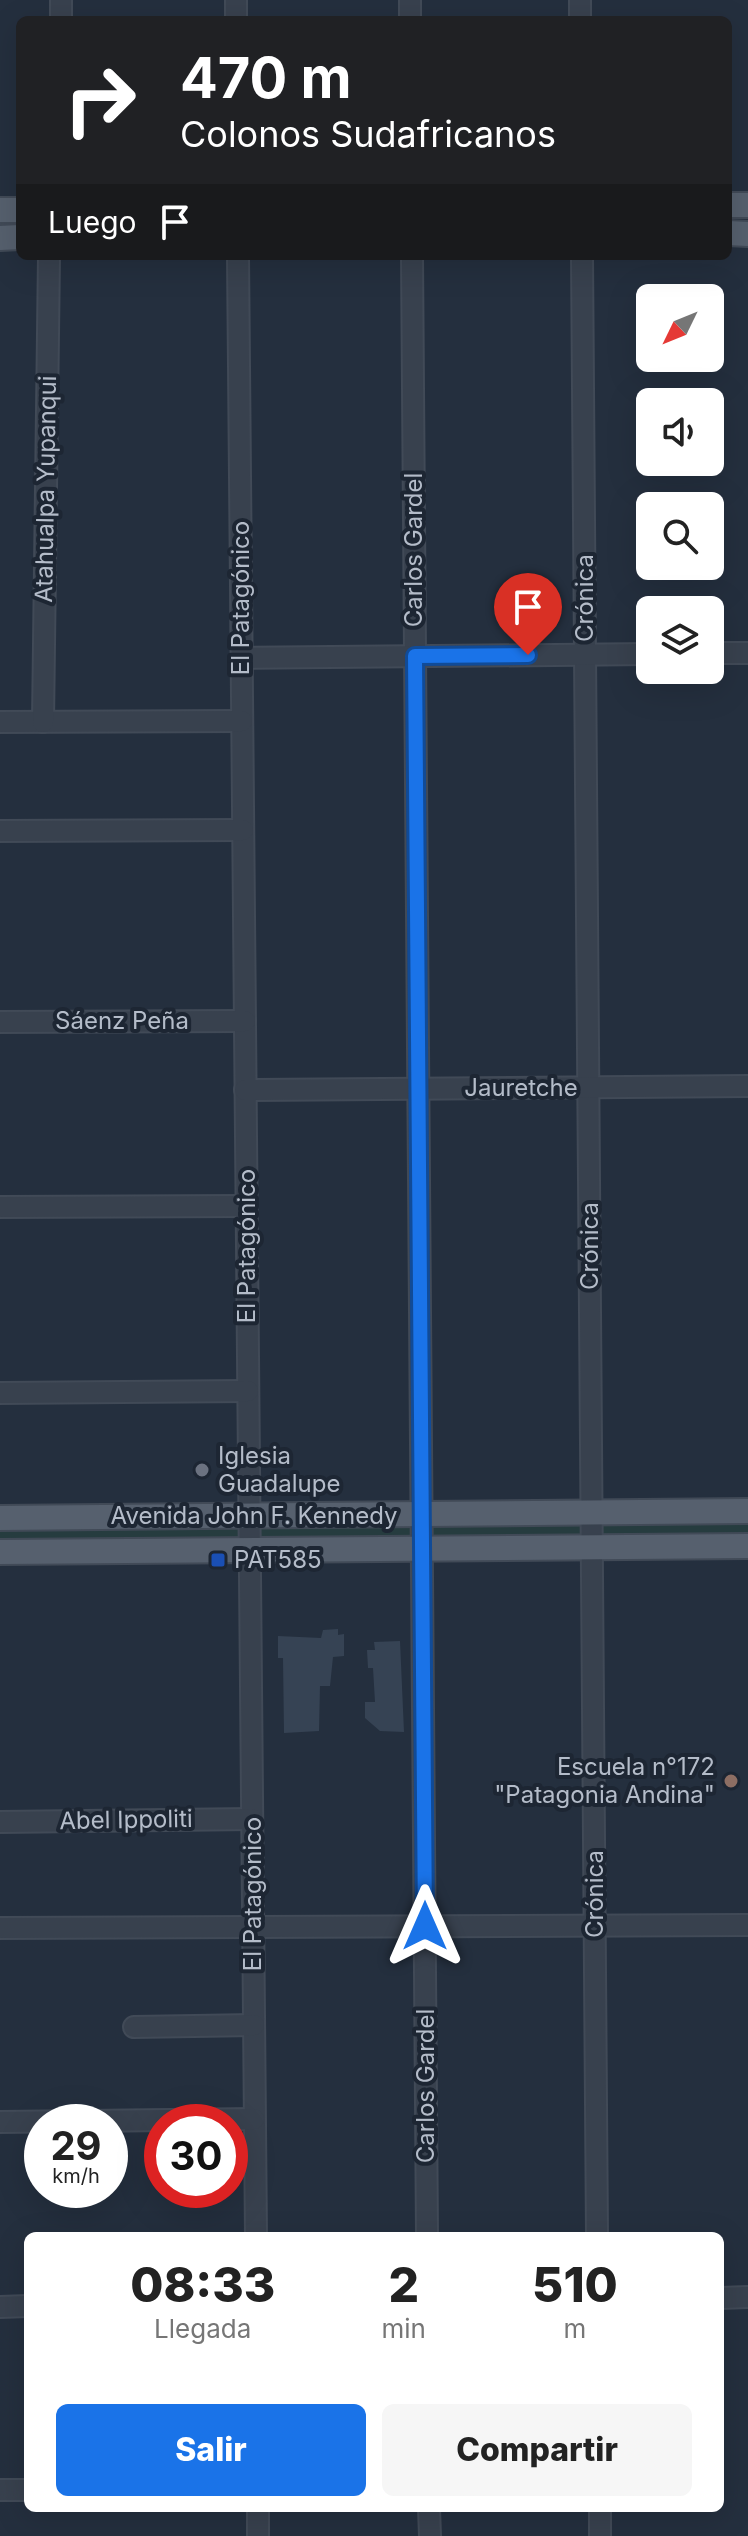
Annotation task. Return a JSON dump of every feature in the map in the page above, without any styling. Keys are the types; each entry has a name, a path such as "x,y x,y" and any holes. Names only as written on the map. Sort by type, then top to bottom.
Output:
{"main road":[{"name":"Avenida John F. Kennedy","path":"0,1518 748,1511"},
{"name":"Avenida John F. Kennedy","path":"0,1552 748,1546"}],"street":[{"name":"Atahualpa Yupanqui","path":"43,722 49,260"},
{"name":"El Patagónico","path":"238,260 256,2232"},
{"name":"Carlos Gardel","path":"412,260 427,2232"},
{"name":"Crónica","path":"582,260 597,2232"},
{"path":"724,653 748,653"},
{"path":"241,658 636,654"},
{"path":"0,722 242,721"},
{"path":"0,831 243,830"},
{"name":"Sáenz Peña","path":"0,1022 245,1021"},
{"name":"Jauretche","path":"245,1090 748,1086"},
{"path":"0,1207 246,1206"},
{"path":"0,1393 248,1391"},
{"name":"Abel Ippoliti","path":"0,1822 252,1819"},
{"path":"0,1928 748,1925"},
{"path":"134,2027 254,2025"},
{"path":"0,2122 254,2119"},
{"path":"724,2298 748,2297"},
{"path":"0,2307 24,2306"},
{"path":"0,2490 24,2490"},
{"path":"258,2512 258,2536"},
{"path":"429,2512 430,2536"},
{"path":"600,2512 600,2536"}],"green space":[{"path":"748,1511 748,1546 0,1552 0,1518"}],"building":[{"path":"338,1629 338,1635 344,1634 344,1656 333,1657 330,1686 320,1686 319,1731 284,1733 283,1658 278,1658 278,1636 321,1638 323,1630"},
{"path":"400,1641 404,1732 380,1731 365,1718 365,1702 375,1702 373,1668 368,1668 367,1650 375,1650 374,1642"}],"place":[{"name":"Iglesia Guadalupe","path":"202,1470"},
{"name":"PAT585","path":"218,1560"},
{"name":"Escuela n°172 \"Patagonia Andina\"","path":"731,1781"}],"route":[{"path":"425,1926 415,656 528,655"}]}
